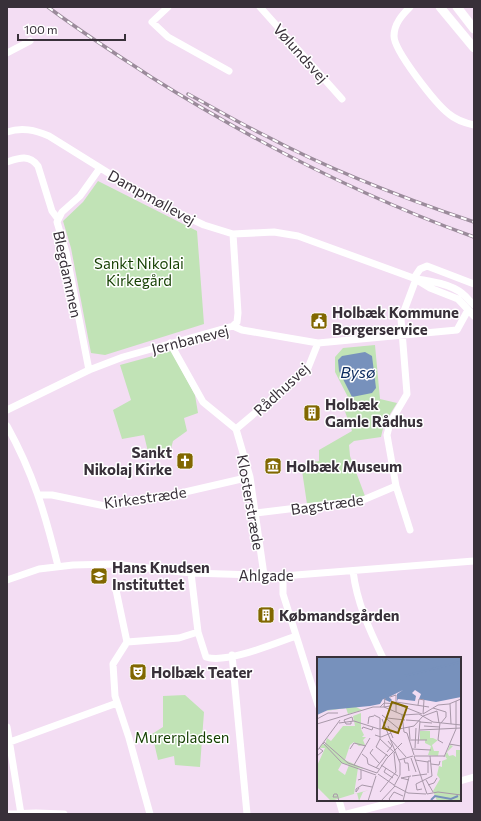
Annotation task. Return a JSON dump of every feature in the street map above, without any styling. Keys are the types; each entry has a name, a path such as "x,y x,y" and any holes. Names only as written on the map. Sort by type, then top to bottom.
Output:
{"main road":[{"path":"440,7 474,48"},
{"path":"457,7 474,29"}],"street":[{"path":"168,7 152,22 168,37 229,70"},
{"name":"Vølundsvej","path":"260,7 342,99"},
{"path":"410,7 397,23 395,29 394,38 398,50 445,110 459,120 474,125"},
{"path":"7,53 30,41"},
{"name":"Dampmøllevej","path":"10,131 36,131 49,136 169,209 204,225 232,234 268,232 293,235 368,260 415,279 430,288 458,299 471,308 474,316"},
{"path":"7,162 22,157 35,161 38,166 52,211 58,219"},
{"name":"Blegdammen","path":"89,370 66,252 58,227 58,219 62,212 80,196 100,168"},
{"path":"232,234 238,313 237,322 233,326"},
{"path":"410,530 396,486 387,434 390,423 405,397 407,390 402,335 402,315 420,269 427,266 474,284"},
{"name":"Jernbanevej","path":"7,410 89,370 124,357 233,326 242,330 318,343 457,330 471,308"},
{"path":"170,343 203,402 236,429"},
{"name":"Rådhusvej","path":"236,429 308,368 318,343"},
{"path":"7,426 30,471 39,495 58,566"},
{"name":"Klosterstræde","path":"236,429 250,477 264,575"},
{"name":"Kirkestræde","path":"39,495 52,494 105,506 158,498 250,477"},
{"name":"Bagstræde","path":"256,513 363,500 396,486"},
{"name":"Ahlgade","path":"7,580 30,571 58,566 114,564 191,573 283,576 474,561"},
{"path":"353,571 357,595 364,618 383,657"},
{"path":"191,573 198,632 206,657 213,659 242,654 296,636"},
{"path":"283,576 283,594 317,702"},
{"path":"116,590 126,642 113,664 117,703 129,738 150,814"},
{"path":"126,642 178,638 198,632"},
{"path":"232,655 248,814"},
{"path":"9,744 117,703"},
{"path":"7,727 21,813"},
{"path":"461,781 474,776"},
{"path":"339,801 343,814"},
{"path":"347,814 398,801"},
{"path":"7,814 64,814"}],"green space":[{"name":"Sankt Nikolai Kirkegård","path":"98,181 197,231 204,324 105,355 91,353 71,248 63,221 83,202"},
{"path":"375,345 380,399 397,403 384,424 381,437 354,441 349,445 350,456 365,496 307,504 301,464 319,461 319,450 352,431 343,406 350,401 335,372 335,357 343,348"},
{"path":"171,351 195,395 198,413 184,418 187,431 173,441 169,456 149,456 144,435 122,439 113,410 131,400 120,365"},
{"name":"Murerpladsen","path":"185,695 204,712 200,767 175,765 174,756 158,760 152,734 163,727 163,696"}],"water":[{"name":"Bysø","path":"365,352 372,356 376,388 372,393 352,397 339,371 338,360 342,356"}],"railway":[{"path":"48,7 86,34 189,101 268,145 308,166 390,204 474,237"},
{"path":"188,94 246,126 316,161 394,193 474,222"}],"place":[{"name":"Holbæk Kommune Borgerservice","path":"319,321"},
{"name":"Holbæk Gamle Rådhus","path":"312,413"},
{"name":"Sankt Nikolaj Kirke","path":"185,461"},
{"name":"Holbæk Museum","path":"273,466"},
{"name":"Hans Knudsen Instituttet","path":"99,576"},
{"name":"Købmandsgården","path":"266,615"},
{"name":"Holbæk Teater","path":"138,672"}]}
